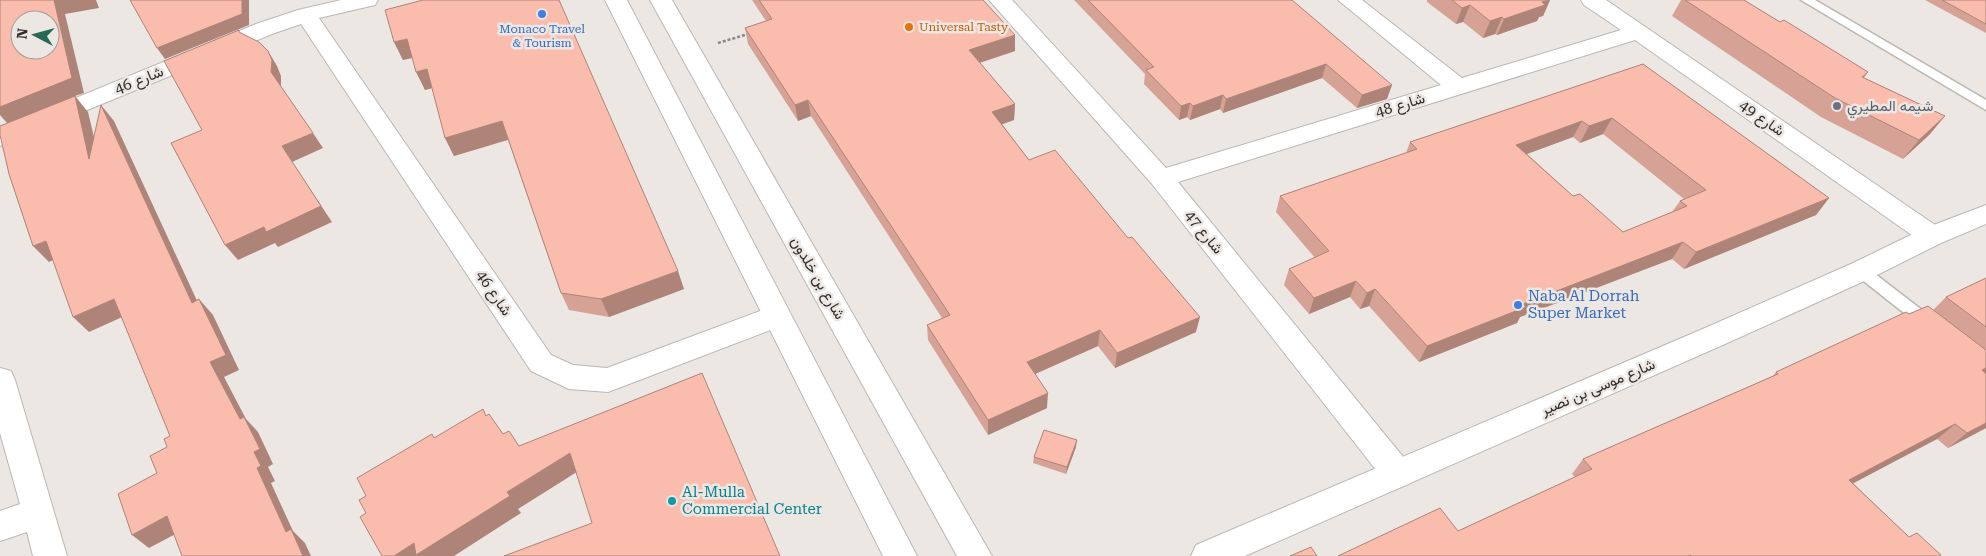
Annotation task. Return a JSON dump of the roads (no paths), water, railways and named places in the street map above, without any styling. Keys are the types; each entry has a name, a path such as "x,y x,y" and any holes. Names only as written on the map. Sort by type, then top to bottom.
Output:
{"street":[{"name":"شارع 46","path":"0,138 264,29 306,15 367,0"},
{"path":"616,0 900,556"},
{"name":"شارع بن خلدون","path":"661,0 975,556"},
{"name":"شارع 47","path":"1000,0 1161,178 1398,474"},
{"path":"1349,0 1458,87"},
{"name":"شارع 49","path":"1592,0 1932,236"},
{"name":"شارع 46","path":"306,15 541,363 569,377 608,380 776,316"},
{"name":"شارع 48","path":"1161,178 1639,32"},
{"name":"شارع موسى بن نصير","path":"1208,556 1861,271 1932,236 1986,214"},
{"path":"0,380 50,556"},
{"path":"0,526 39,513"}],"lane":[{"path":"1807,0 1986,106"},
{"path":"1861,271 1939,332"}],"place":[{"name":"Monaco Travel & Tourism","path":"542,14"},
{"name":"Universal Tasty","path":"909,27"},
{"name":"شيمه المطيري","path":"1837,106"},
{"name":"Naba Al Dorrah Super Market","path":"1518,305"},
{"name":"Al-Mulla Commercial Center","path":"672,501"}]}
